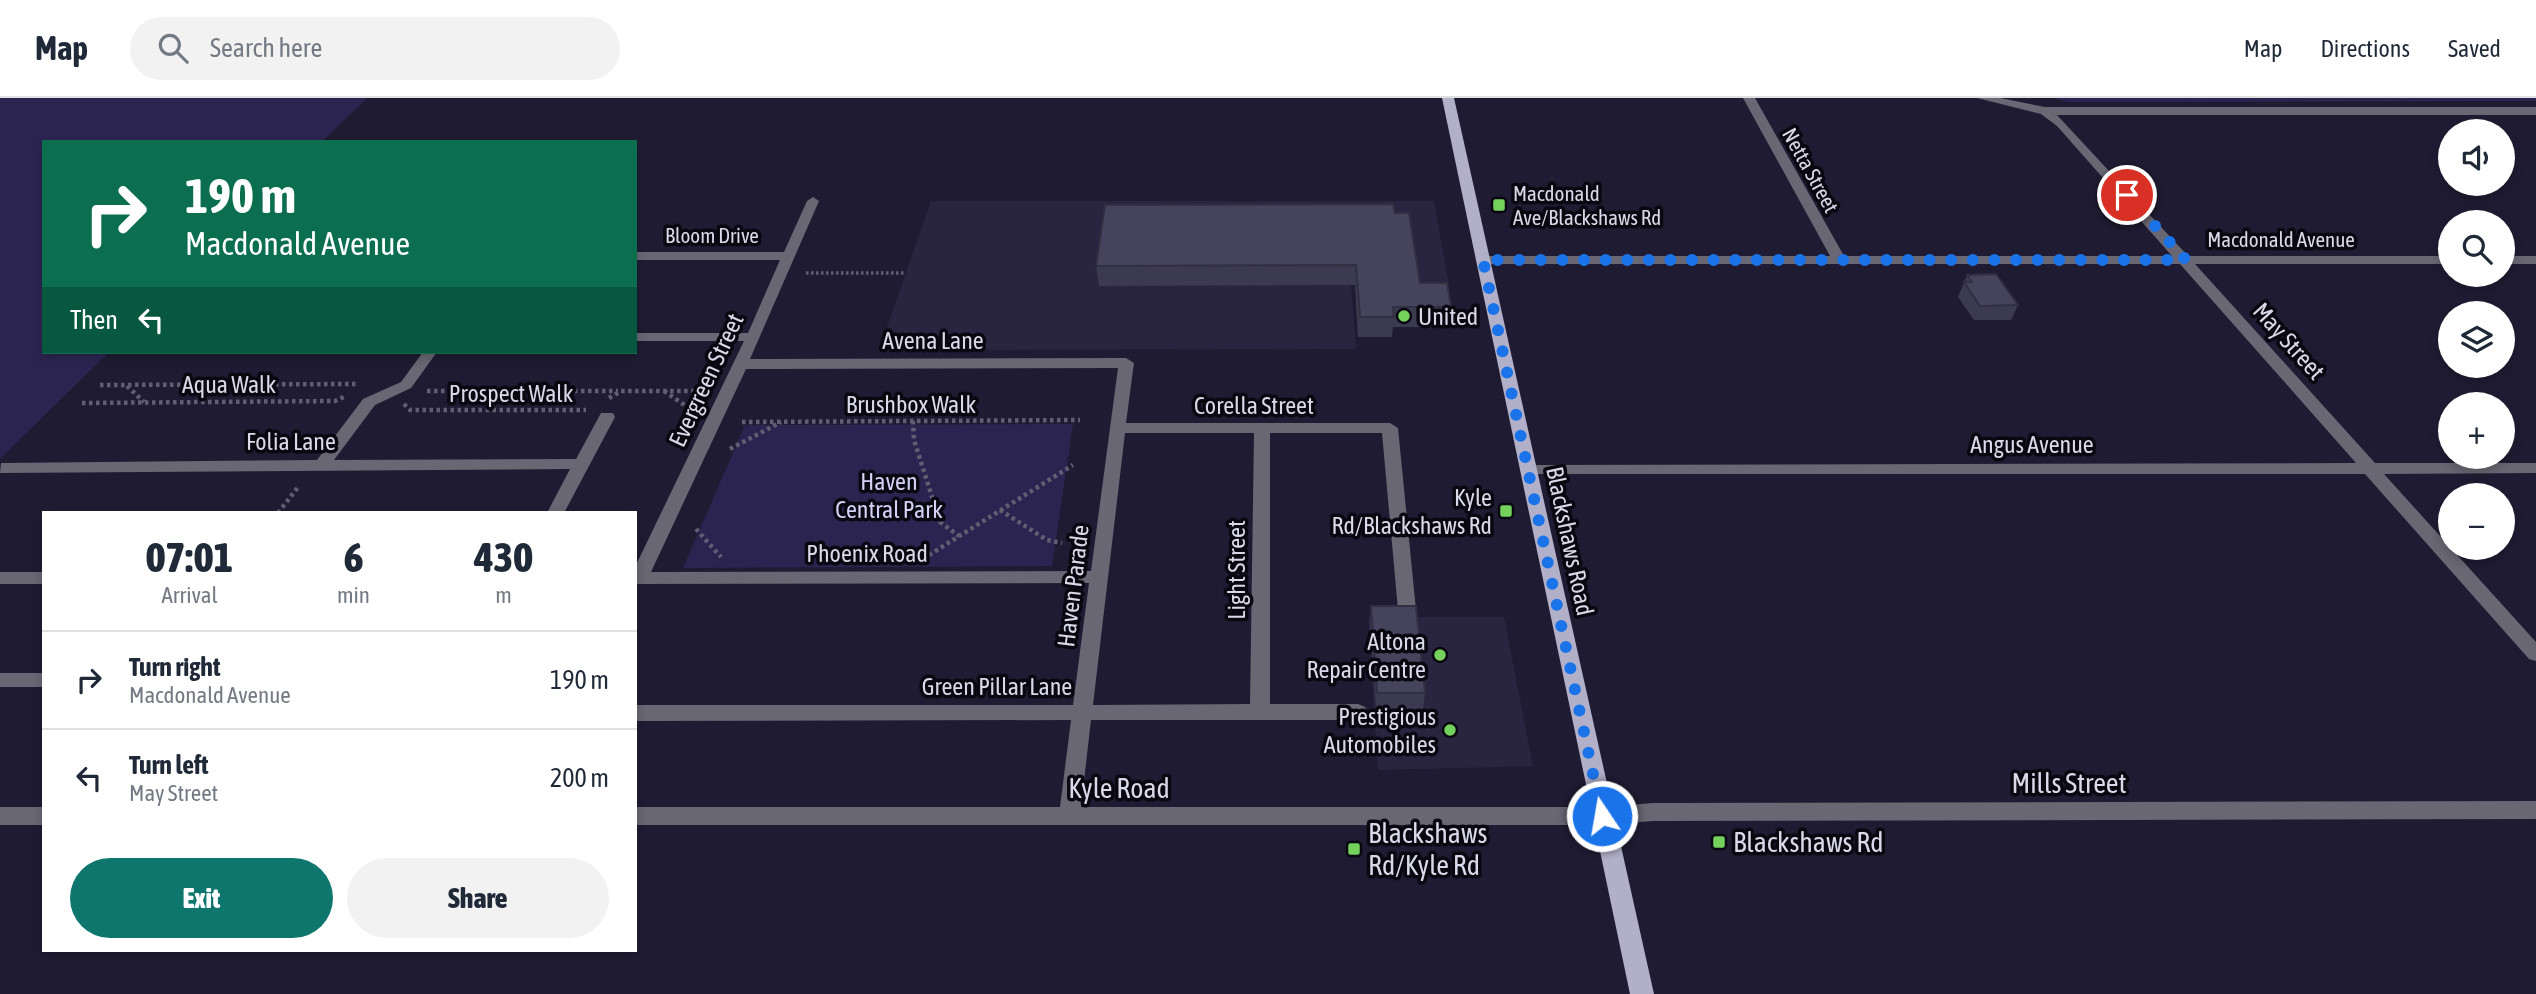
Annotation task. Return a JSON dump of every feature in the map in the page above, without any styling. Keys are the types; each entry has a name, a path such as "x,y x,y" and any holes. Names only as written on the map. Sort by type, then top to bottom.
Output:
{"main road":[{"name":"Blackshaws Road","path":"1448,98 1642,994"}],"street":[{"name":"Netta Street","path":"1749,98 1839,260"},
{"path":"1983,98 2013,102 2045,111 2536,111"},
{"name":"May Street","path":"2045,111 2061,123 2186,260 2536,654"},
{"name":"Evergreen Street","path":"637,578 753,337 813,201"},
{"name":"Bloom Drive","path":"637,256 789,256"},
{"name":"Macdonald Avenue","path":"1483,260 2438,260"},
{"path":"2515,260 2536,260"},
{"path":"637,337 753,337"},
{"path":"318,465 369,402 406,385 429,354"},
{"name":"Avena Lane","path":"740,364 1126,363"},
{"name":"Haven Parade","path":"1069,816 1126,363"},
{"path":"556,511 582,464 603,410"},
{"name":"Corella Street","path":"1118,428 1390,428 1407,610"},
{"name":"Light Street","path":"1260,712 1262,428"},
{"name":"Folia Lane","path":"1,468 582,464"},
{"name":"Angus Avenue","path":"1528,470 2536,468"},
{"name":"Phoenix Road","path":"637,578 1099,577"},
{"path":"0,578 42,578"},
{"path":"0,680 42,680"},
{"name":"Green Pillar Lane","path":"637,713 1358,712"},
{"name":"Mills Street","path":"1602,816 1653,812 2536,810"},
{"path":"0,816 42,816"},
{"name":"Kyle Road","path":"637,816 1602,816"}],"path":[{"path":"806,273 906,273"},
{"name":"Aqua Walk","path":"82,403 335,401 373,384"},
{"name":"Aqua Walk","path":"100,385 384,384 392,392"},
{"path":"126,385 144,402"},
{"name":"Prospect Walk","path":"422,391 701,391"},
{"name":"Prospect Walk","path":"603,410 621,391"},
{"path":"663,391 692,410"},
{"name":"Prospect Walk","path":"411,396 401,400 410,410 587,410"},
{"path":"913,421 914,440 940,522 959,536"},
{"name":"Brushbox Walk","path":"742,422 1080,421"},
{"path":"730,449 782,422"},
{"path":"280,511 318,465"},
{"path":"926,557 1073,465"},
{"path":"1000,510 1046,540 1062,543"},
{"path":"696,529 721,557"},
{"path":"708,557 734,557"}],"shaded area":[{"path":"931,201 1434,201 1449,285 1351,285 1356,349 879,350"},
{"path":"1368,617 1504,617 1533,766 1378,770"}],"green space":[{"path":"0,98 367,98 324,140 42,140 42,354 107,354 0,459"},
{"path":"2054,98 2536,98 2536,101 2069,102"},
{"name":"Haven Central Park","path":"1073,424 1052,566 683,568 745,425"}],"building":[{"path":"1393,204 1395,213 1409,213 1420,283 1447,283 1451,307 1393,307 1394,317 1360,317 1356,265 1096,266 1105,205"},
{"path":"1996,274 2018,305 1980,306 1964,282 1972,282 1967,275"},
{"path":"1371,606 1416,606 1425,693 1377,693"}],"place":[{"name":"Macdonald Ave/Blackshaws Rd","path":"1499,205"},
{"name":"United","path":"1404,316"},
{"name":"Kyle Rd/Blackshaws Rd","path":"1506,511"},
{"name":"Altona Repair Centre","path":"1440,655"},
{"name":"Prestigious Automobiles","path":"1450,730"},
{"name":"Blackshaws Rd","path":"1719,842"},
{"name":"Blackshaws Rd/Kyle Rd","path":"1354,849"}],"route":[{"path":"1602,816 1483,260 2186,260 2127,195"}]}
